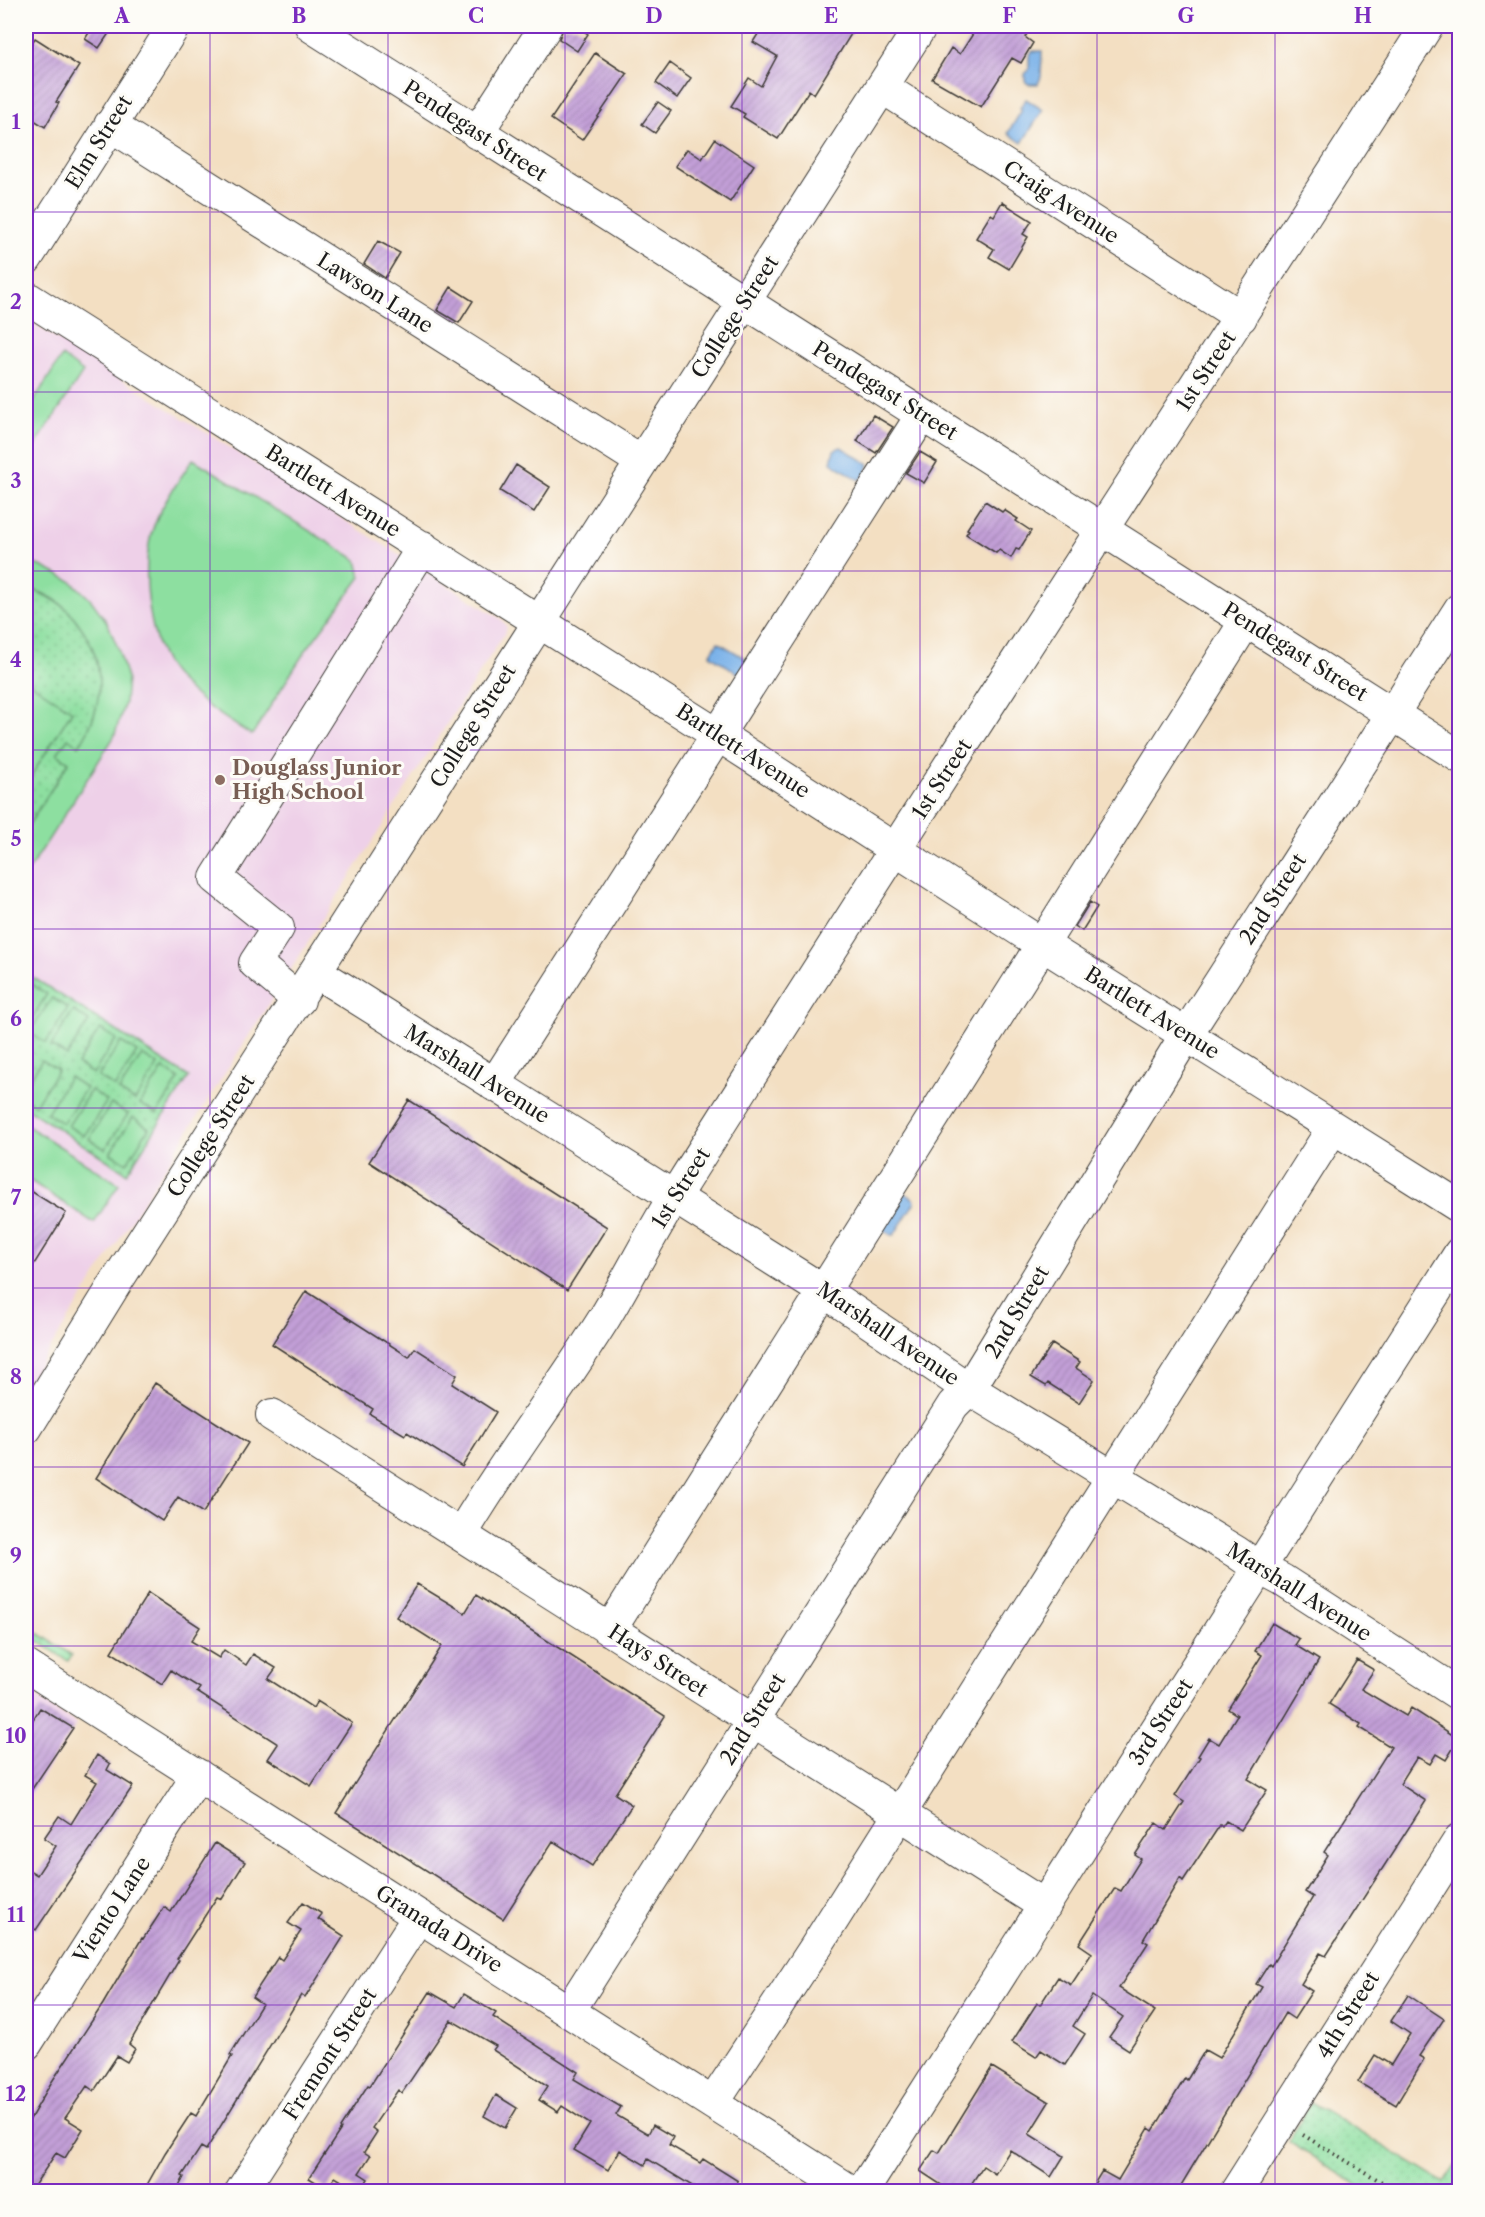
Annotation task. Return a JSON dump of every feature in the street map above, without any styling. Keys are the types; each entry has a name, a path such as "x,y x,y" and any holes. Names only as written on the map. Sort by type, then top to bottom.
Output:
{"street":[{"name":"Elm Street","path":"26,259 174,26"},
{"name":"Pendegast Street","path":"311,26 1460,757"},
{"path":"477,133 546,26"},
{"name":"College Street","path":"26,1428 115,1284 921,26"},
{"name":"1st Street","path":"461,1535 480,1502 604,1317 674,1197 1101,529 1241,317 1427,26"},
{"name":"Craig Avenue","path":"882,87 1241,317"},
{"name":"Lawson Lane","path":"110,125 641,461"},
{"name":"Bartlett Avenue","path":"26,297 423,547 1043,945 1460,1207"},
{"path":"494,1085 922,415"},
{"path":"299,1000 255,963 278,928 216,878 423,547"},
{"name":"2nd Street","path":"569,2011 953,1405 969,1389 1186,1035 1460,609"},
{"path":"610,1630 822,1290 1043,945 1246,621"},
{"name":"Marshall Avenue","path":"316,972 822,1290 969,1389 1282,1580 1460,1695"},
{"path":"713,2103 815,1948 1333,1128"},
{"name":"3rd Street","path":"862,2192 1460,1253"},
{"name":"Hays Street","path":"272,1415 1045,1906"},
{"name":"Granada Drive","path":"26,1668 852,2192"},
{"name":"Viento Lane","path":"26,2044 198,1775"},
{"name":"4th Street","path":"1236,2192 1460,1839"},
{"name":"Fremont Street","path":"241,2192 419,1916"}],"path":[{"path":"1282,2121 1380,2181 1404,2192"}],"shaded area":[{"path":"26,319 501,619 507,627 26,1386"},
{"path":"26,1691 77,1724 26,1801"}],"green space":[{"path":"62,356 83,372 26,460 26,413"},
{"path":"193,459 357,560 361,577 304,653 252,735 210,707 181,682 165,661 153,629 147,575 151,533 166,500"},
{"path":"26,562 41,566 71,581 91,600 107,622 127,678 125,702 114,737 26,875 26,829 69,762 57,754 68,738 79,746 87,732 94,717 99,686 95,656 78,622 62,605 26,587"},
{"path":"26,587 45,595 73,615 90,640 98,668 99,683 95,712 86,737 77,747 57,754 69,762 26,829"},
{"path":"26,680 72,711 26,784"},
{"path":"26,973 189,1077 127,1173 26,1108"},
{"path":"31,984 47,994 26,1028 26,993"},
{"path":"52,998 68,1008 46,1043 29,1033"},
{"path":"73,1011 89,1021 67,1056 51,1046"},
{"path":"100,1029 116,1039 93,1074 77,1064"},
{"path":"121,1042 137,1052 115,1087 98,1077"},
{"path":"142,1055 158,1065 135,1101 119,1091"},
{"path":"42,1060 58,1070 35,1105 26,1099 26,1085"},
{"path":"163,1069 179,1079 157,1114 140,1104"},
{"path":"69,1077 86,1088 63,1123 47,1113"},
{"path":"91,1090 107,1101 84,1136 68,1126"},
{"path":"111,1104 128,1114 105,1149 89,1139"},
{"path":"133,1117 149,1128 127,1163 110,1153"},
{"path":"26,1125 119,1184 94,1223 26,1178"},
{"path":"26,1625 72,1655 68,1661 26,1633"},
{"path":"1311,2102 1444,2183 1459,2160 1459,2191 1367,2191 1289,2142"}],"water":[{"path":"1032,51 1042,51 1041,77 1038,84 1028,84 1025,81"},
{"path":"1026,99 1043,110 1022,143 1008,133"},
{"path":"841,447 869,464 866,475 859,480 831,462 834,450"},
{"path":"718,642 748,660 739,674 710,655"},
{"path":"902,1191 915,1202 894,1235 891,1235 879,1227"}],"building":[{"path":"93,26 114,26 99,48 85,39"},
{"path":"564,26 576,26 588,34 577,51 559,39"},
{"path":"763,26 856,26 814,94 809,90 778,139 743,117 745,114 731,106 749,78 761,86 777,56 753,42"},
{"path":"978,26 1014,26 1027,34 1025,37 1033,43 1021,63 1012,58 981,107 932,79 951,48 960,54"},
{"path":"35,38 79,66 56,102 59,103 45,127 26,115 26,53"},
{"path":"595,53 627,74 582,140 551,119"},
{"path":"670,63 691,78 677,98 656,83"},
{"path":"658,102 671,111 655,133 642,124"},
{"path":"715,139 754,165 730,202 675,166 687,149 702,159"},
{"path":"1002,202 1032,221 1023,234 1028,237 1009,269 989,257 994,249 976,238 991,214 994,216"},
{"path":"378,241 400,253 385,278 364,264"},
{"path":"451,287 473,301 459,323 437,310"},
{"path":"873,415 893,427 876,453 857,441"},
{"path":"920,452 937,462 924,483 906,473"},
{"path":"516,465 550,487 534,512 500,491"},
{"path":"985,501 1018,519 1016,521 1031,531 1011,558 999,550 996,553 966,534"},
{"path":"1090,902 1097,907 1082,931 1075,926"},
{"path":"409,1100 607,1227 567,1290 369,1162"},
{"path":"26,1188 66,1213 26,1277"},
{"path":"306,1291 409,1357 415,1348 457,1375 452,1384 496,1412 462,1467 407,1432 405,1435 370,1414 373,1409 272,1344"},
{"path":"1052,1344 1080,1362 1076,1368 1094,1380 1079,1403 1048,1383 1046,1386 1031,1377"},
{"path":"155,1383 248,1443 203,1513 178,1497 162,1521 96,1478"},
{"path":"417,1584 465,1613 476,1595 665,1716 615,1794 632,1805 592,1866 553,1841 503,1919 336,1813 442,1646 396,1617"},
{"path":"148,1593 200,1627 191,1641 219,1658 224,1650 246,1665 253,1654 276,1668 268,1679 313,1708 317,1701 352,1723 311,1786 268,1759 278,1744 197,1692 200,1688 171,1670 162,1684 111,1652"},
{"path":"1272,1623 1299,1639 1295,1645 1319,1660 1248,1779 1267,1790 1241,1830 1226,1821 1222,1827 1220,1825 1183,1881 1180,1878 1143,1940 1148,1943 1119,1988 1155,2011 1129,2050 1109,2037 1123,2017 1092,1996 1073,2026 1085,2034 1065,2065 1041,2050 1036,2057 1012,2042 1037,2003 1040,2005 1058,1977 1071,1985 1092,1953 1079,1944 1115,1888 1121,1891 1141,1859 1135,1855 1156,1823 1166,1830 1184,1802 1175,1796 1200,1757 1198,1756 1209,1738 1219,1744 1237,1715 1228,1709 1262,1655 1255,1651"},
{"path":"1357,1660 1374,1670 1361,1689 1406,1716 1411,1708 1459,1739 1446,1760 1436,1754 1430,1764 1417,1757 1400,1784 1426,1801 1326,1956 1320,1953 1301,1984 1312,1991 1294,2019 1285,2013 1177,2192 1106,2192 1094,2184 1102,2171 1118,2180 1149,2128 1153,2131 1205,2050 1219,2058 1262,1987 1256,1984 1269,1964 1271,1966 1313,1897 1305,1892 1328,1855 1324,1852 1391,1747 1359,1727 1361,1724 1329,1704"},
{"path":"40,1708 73,1728 26,1798 26,1731"},
{"path":"97,1755 110,1764 107,1770 133,1786 36,1930 26,1923 26,1868 37,1875 56,1846 44,1838 59,1816 71,1824 97,1782 85,1775"},
{"path":"215,1843 245,1862 222,1899 217,1897 177,1959 179,1960 129,2044 135,2049 127,2062 117,2056 94,2091 87,2086 65,2118 83,2129 65,2158 56,2153 30,2192 26,2192 26,2126 142,1938 164,1907 171,1912"},
{"path":"303,1902 322,1914 318,1919 344,1936 305,1998 301,1995 206,2150 201,2147 182,2176 184,2177 176,2192 143,2192 191,2113 196,2116 262,2004 252,1997 278,1957 282,1960 301,1931 288,1923"},
{"path":"430,1992 456,2007 464,1994 496,2013 493,2017 578,2072 574,2079 621,2107 616,2115 648,2134 653,2125 673,2137 669,2145 700,2163 703,2159 738,2181 731,2192 702,2192 648,2159 645,2165 620,2150 608,2170 574,2150 590,2124 562,2106 558,2112 539,2100 548,2086 493,2050 496,2046 451,2020 402,2093 398,2090 372,2128 377,2132 364,2152 370,2156 359,2173 368,2179 360,2192 335,2177 327,2189 309,2178"},
{"path":"1408,1995 1444,2019 1419,2056 1424,2059 1396,2105 1358,2082 1375,2055 1391,2065 1410,2034 1391,2021"},
{"path":"992,2067 1049,2102 1029,2134 1064,2156 1051,2177 1010,2150 995,2174 983,2166 966,2192 952,2192 920,2171 934,2150 939,2153"},
{"path":"496,2095 517,2108 505,2128 484,2116"}],"place":[{"name":"Douglass Junior High School","path":"220,780"}]}
